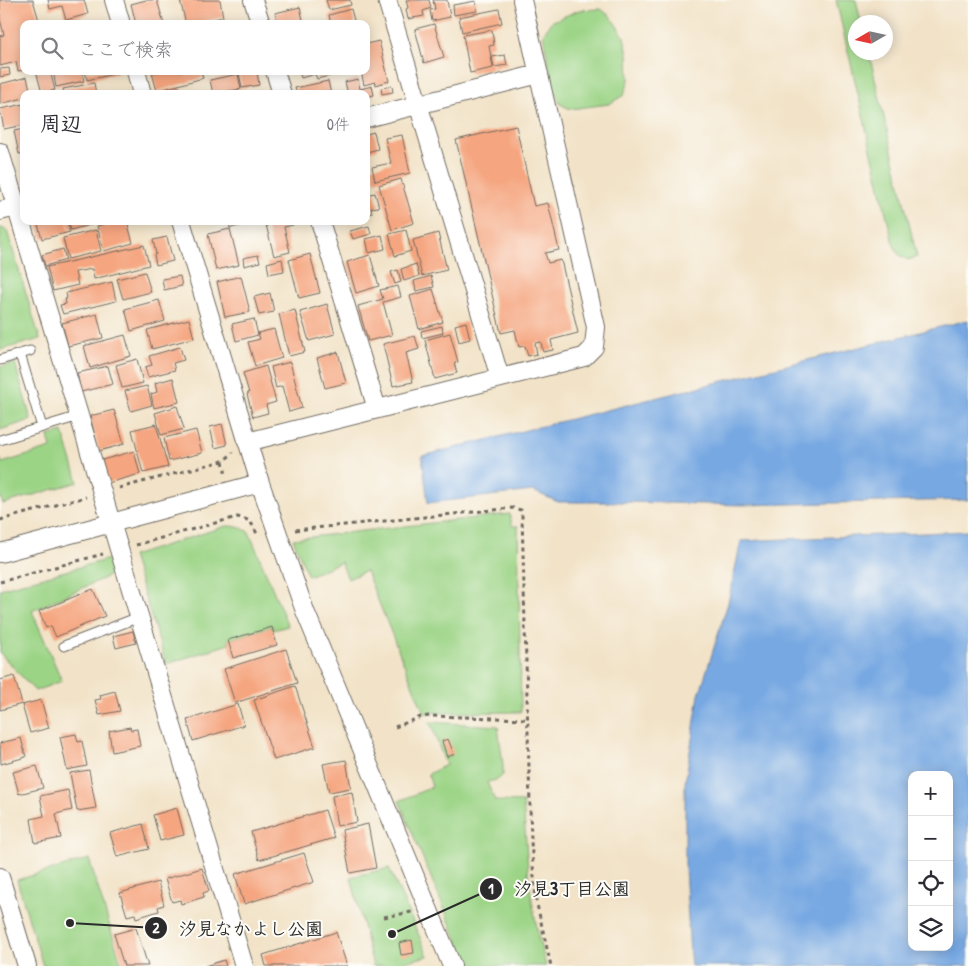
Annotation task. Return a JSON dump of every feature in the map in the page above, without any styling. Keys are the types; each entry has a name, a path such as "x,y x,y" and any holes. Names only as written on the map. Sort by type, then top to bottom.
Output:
{"street":[{"path":"114,0 120,20"},
{"path":"254,0 260,20"},
{"path":"387,0 500,378"},
{"path":"240,445 584,357 594,347 596,327 522,0"},
{"path":"370,117 539,74"},
{"path":"137,75 141,90"},
{"path":"276,75 281,90"},
{"path":"0,152 13,207 79,416 244,966"},
{"path":"182,225 240,445 260,483 305,611 452,966"},
{"path":"321,225 377,409"},
{"path":"0,553 260,483"},
{"path":"0,878 27,966"}],"lane":[{"path":"0,360 30,351"},
{"path":"20,354 42,428"},
{"path":"0,440 79,416"},
{"path":"64,646 139,617"}],"path":[{"path":"0,520 223,461 240,445"},
{"path":"0,582 237,517 246,519 252,524 257,534 513,508 521,510 532,852 536,900 552,966"},
{"path":"395,727 421,717 430,716 528,719"},
{"path":"384,917 412,912 416,921"}],"green space":[{"path":"836,0 856,0 859,15 848,15 848,51"},
{"path":"601,9 611,17 624,37 628,54 629,80 624,95 609,104 570,109 560,104 552,85 543,34 551,22 579,10"},
{"path":"850,60 871,60 917,257 908,260 899,255 893,243"},
{"path":"0,227 7,231 40,339 0,350"},
{"path":"15,363 31,420 0,430 0,367"},
{"path":"63,432 78,482 3,504 0,495 0,458 2,463 51,448 48,436"},
{"path":"510,514 512,526 518,526 521,712 424,713 366,571 348,579 341,562 308,576 293,539"},
{"path":"226,526 238,527 249,532 288,626 273,630 272,626 228,640 229,644 166,664 132,556"},
{"path":"109,559 113,574 32,611 62,681 35,691 0,653 0,589"},
{"path":"430,722 498,726 503,775 497,780 487,782 495,801 523,802 529,883 539,940 546,966 468,966 399,801 432,787 428,774 446,765"},
{"path":"89,859 122,966 43,966 17,880"},
{"path":"389,868 428,956 388,966 373,966 351,877"}],"water":[{"path":"968,320 968,500 743,505 558,502 533,491 428,503 422,456"},
{"path":"968,531 968,966 691,966 685,868 685,783 699,695 728,603 741,541"}],"building":[{"path":"0,0 33,0 39,20 20,20 20,71 18,71 16,62 0,66 0,36 4,35 0,19"},
{"path":"48,0 84,0 88,14 66,20 62,6 50,9"},
{"path":"146,0 157,0 163,20 135,20 131,4"},
{"path":"180,0 220,0 223,17 211,20 185,20"},
{"path":"326,0 350,0 351,5 329,10"},
{"path":"406,0 429,0 431,8 423,11 424,16 408,19"},
{"path":"433,0 447,0 450,17 432,21 430,10 435,9"},
{"path":"476,1 477,11 454,15 453,5"},
{"path":"300,7 303,20 277,20 275,13"},
{"path":"351,9 354,20 330,20 329,15"},
{"path":"499,9 502,23 462,32 459,17"},
{"path":"434,24 444,57 424,63 415,29"},
{"path":"492,30 494,45 489,46 493,68 470,73 463,35"},
{"path":"379,41 389,81 376,85 375,82 364,85 362,75 370,75 370,43"},
{"path":"505,55 507,65 494,67 492,57"},
{"path":"9,68 10,75 0,77 0,69"},
{"path":"37,75 51,75 55,90 41,90"},
{"path":"54,75 83,75 84,81 56,87"},
{"path":"86,75 110,75 87,80"},
{"path":"153,75 202,75 203,78 157,90"},
{"path":"238,75 241,89 212,90 210,80"},
{"path":"239,75 258,75 259,85 242,88"},
{"path":"300,75 312,75 301,78"},
{"path":"315,75 334,75 317,79"},
{"path":"27,77 30,90 20,90 20,99 0,104 0,84"},
{"path":"358,79 360,89 372,86 374,95 370,96 370,90 347,90 345,82"},
{"path":"328,81 330,90 296,90 295,88"},
{"path":"94,83 95,90 63,90"},
{"path":"392,86 393,92 382,94 381,88"},
{"path":"180,87 180,90 167,90"},
{"path":"20,105 20,126 4,129 0,109"},
{"path":"516,126 534,206 548,203 559,250 545,253 548,263 561,260 578,333 551,340 553,350 543,352 541,342 535,343 537,354 528,356 525,346 519,347 515,330 501,333 456,140"},
{"path":"20,130 20,154 19,154 14,131"},
{"path":"374,132 378,149 370,151 370,133"},
{"path":"402,135 410,173 375,181 372,167 391,163 385,138"},
{"path":"401,179 414,223 392,230 379,185"},
{"path":"375,193 379,207 371,208 372,213 370,214 370,194"},
{"path":"38,225 68,225 70,232 42,239"},
{"path":"69,225 89,225 71,230"},
{"path":"128,225 133,243 104,251 97,226"},
{"path":"230,225 244,225 230,228"},
{"path":"266,225 293,225 284,227 290,252 274,256"},
{"path":"369,226 371,234 353,239 350,231"},
{"path":"230,229 239,265 216,270 208,234"},
{"path":"96,230 101,251 68,259 63,238"},
{"path":"406,230 411,251 395,256 389,234"},
{"path":"438,233 447,270 422,276 413,240"},
{"path":"382,235 385,249 369,253 366,239"},
{"path":"167,237 173,261 156,265 153,240"},
{"path":"144,245 149,265 94,279 92,269 75,272 78,285 53,291 47,267"},
{"path":"63,249 66,260 45,266 42,255"},
{"path":"310,254 320,293 299,298 289,260"},
{"path":"258,255 260,262 244,266 243,258"},
{"path":"370,255 379,286 356,293 347,262"},
{"path":"282,259 284,271 269,274 267,263"},
{"path":"416,264 419,276 404,281 401,269"},
{"path":"398,270 401,282 395,284 391,272"},
{"path":"145,272 151,292 123,299 117,279"},
{"path":"180,276 182,286 164,290 162,279"},
{"path":"241,276 250,312 225,317 217,282"},
{"path":"431,276 434,287 416,291 414,281"},
{"path":"112,282 116,301 63,314 60,305 66,304 66,293"},
{"path":"398,286 401,297 383,302 392,335 368,341 358,306 383,299 380,290"},
{"path":"433,289 443,322 419,329 410,296"},
{"path":"270,293 274,312 259,315 254,297"},
{"path":"159,300 165,321 131,331 125,309"},
{"path":"327,304 335,334 309,341 300,312"},
{"path":"295,310 305,352 289,356 279,314"},
{"path":"97,314 103,338 68,346 62,323"},
{"path":"189,319 194,338 152,349 147,330"},
{"path":"254,319 258,335 236,341 232,324"},
{"path":"466,322 470,339 459,342 455,325"},
{"path":"442,326 443,333 422,338 421,331"},
{"path":"274,329 282,358 255,366 248,342 260,339 258,333"},
{"path":"450,333 458,362 454,363 457,373 435,379 425,340"},
{"path":"125,335 131,356 90,368 84,346"},
{"path":"415,336 419,349 406,353 413,382 393,386 383,344"},
{"path":"180,347 184,360 173,363 175,370 148,377 145,367 152,365 149,356"},
{"path":"338,352 346,383 325,388 317,358"},
{"path":"137,359 143,383 122,388 116,365"},
{"path":"290,362 302,408 289,412 282,386 276,388 271,367"},
{"path":"108,366 113,384 81,392 77,373"},
{"path":"266,366 276,402 266,405 268,413 253,417 243,373"},
{"path":"173,378 179,402 154,408 151,394 157,392 155,383"},
{"path":"147,386 152,405 131,411 125,391"},
{"path":"177,406 184,429 161,435 155,413"},
{"path":"114,410 124,444 99,451 90,416"},
{"path":"156,424 168,467 143,473 132,430"},
{"path":"222,424 227,445 215,448 210,427"},
{"path":"196,430 202,453 169,461 164,438"},
{"path":"134,451 140,474 108,483 102,460"},
{"path":"93,589 105,616 56,637 51,626 46,628 39,611"},
{"path":"272,627 277,645 233,658 228,640"},
{"path":"133,631 136,643 116,648 113,636"},
{"path":"286,649 297,683 235,703 224,669"},
{"path":"14,676 22,704 0,710 0,680"},
{"path":"295,686 315,747 274,760 254,700"},
{"path":"115,691 120,711 99,715 95,700 101,699 100,695"},
{"path":"41,700 49,728 30,733 22,705"},
{"path":"238,704 244,725 193,741 187,720"},
{"path":"130,727 131,730 137,729 140,746 112,752 109,731"},
{"path":"76,734 78,742 82,741 87,766 67,770 60,737"},
{"path":"21,738 26,757 1,764 0,743"},
{"path":"448,739 454,754 447,757 442,741"},
{"path":"346,760 351,788 329,792 323,764"},
{"path":"37,766 43,788 19,794 13,772"},
{"path":"89,770 96,808 77,811 70,773"},
{"path":"68,790 72,810 56,814 61,838 35,843 31,819 44,816 40,796"},
{"path":"352,792 357,822 337,826 332,796"},
{"path":"177,808 184,835 160,841 153,815"},
{"path":"325,810 334,838 259,860 251,832"},
{"path":"143,824 149,849 117,857 110,833"},
{"path":"368,824 376,868 350,873 342,830"},
{"path":"304,853 314,882 244,904 235,874"},
{"path":"202,868 209,891 203,893 204,897 181,904 180,900 172,902 165,879"},
{"path":"158,882 164,905 158,907 159,911 136,918 135,914 127,916 120,893"},
{"path":"136,928 148,966 124,966 114,934"},
{"path":"336,932 347,966 266,966 263,955"},
{"path":"412,940 414,953 401,955 399,943"},
{"path":"224,960 226,966 205,966"}],"place":[{"name":"汐見なかよし公園","path":"70,923"},
{"name":"汐見3丁目公園","path":"392,934"}]}
